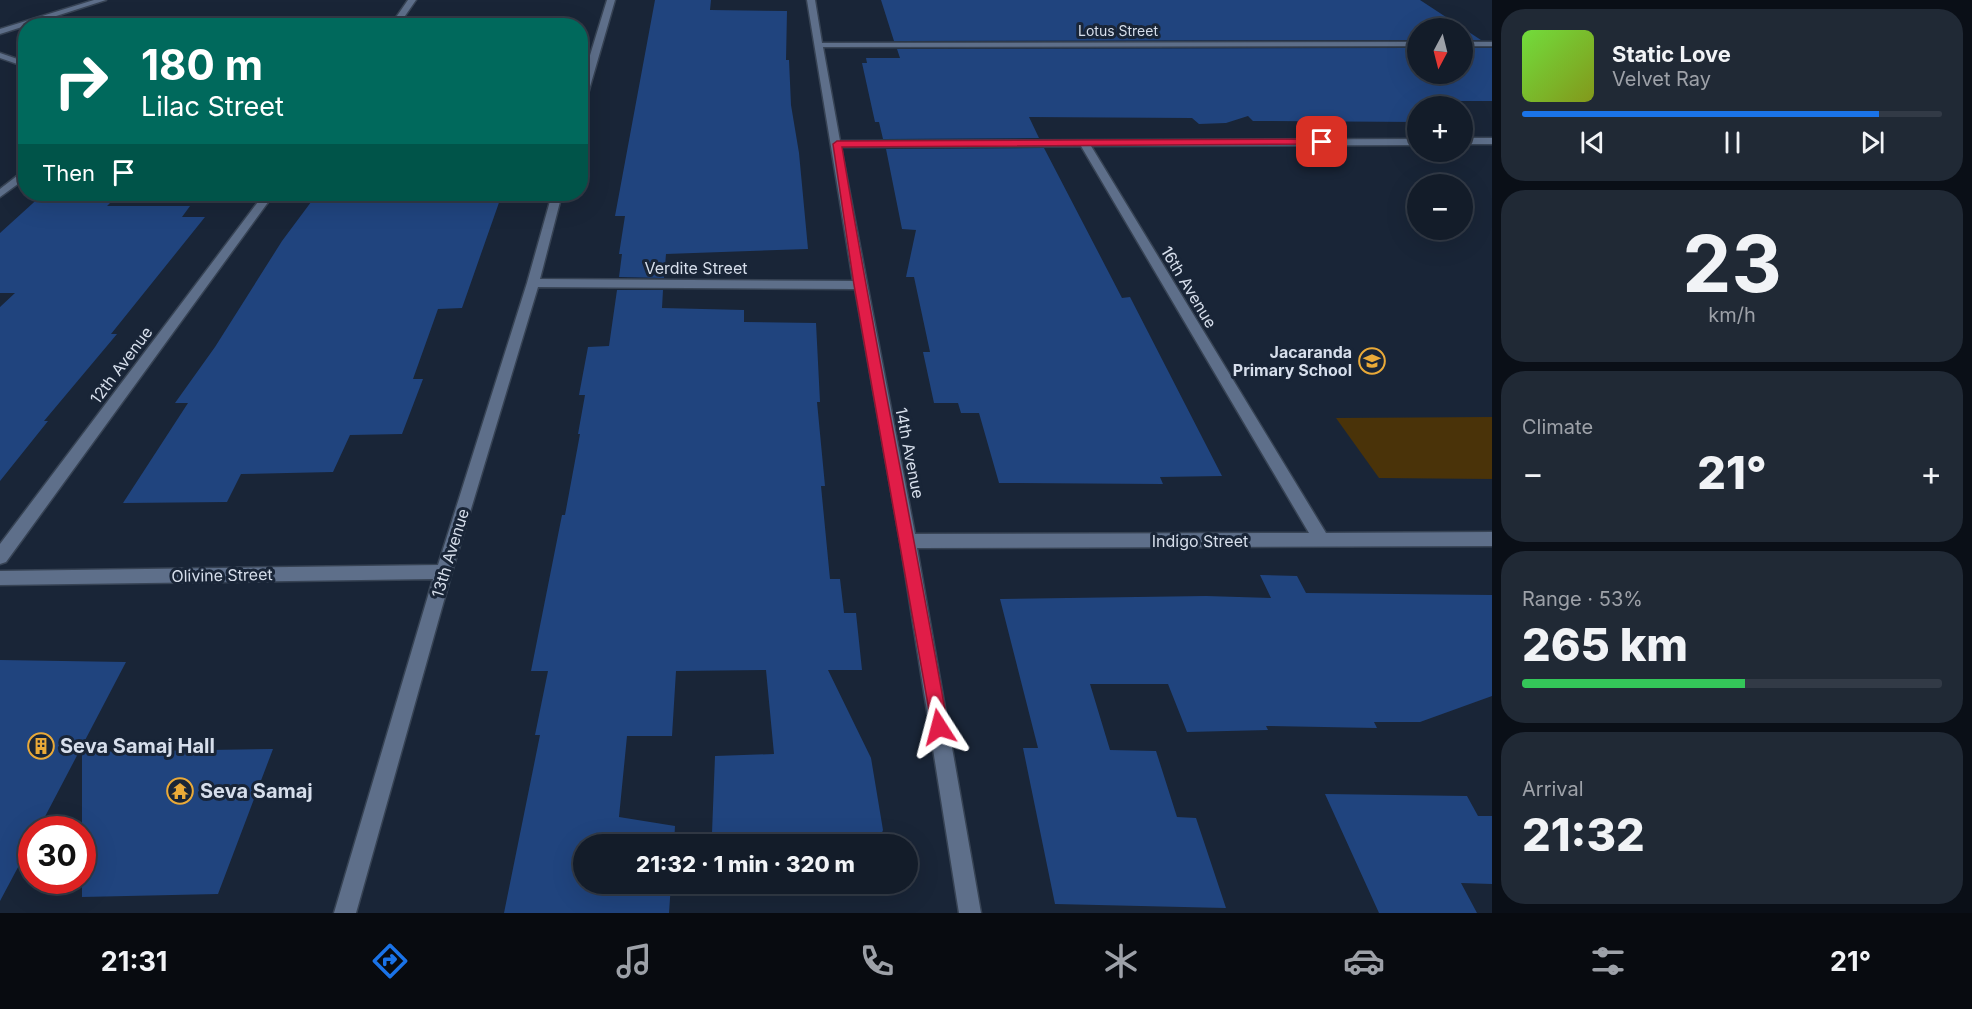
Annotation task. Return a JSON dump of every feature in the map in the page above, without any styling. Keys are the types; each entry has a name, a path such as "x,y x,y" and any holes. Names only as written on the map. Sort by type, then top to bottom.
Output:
{"street":[{"path":"45,18 102,0"},
{"path":"400,18 412,0"},
{"path":"588,61 610,0"},
{"name":"14th Avenue","path":"811,0 860,285 908,541 970,913"},
{"path":"0,32 18,26"},
{"name":"Lotus Street","path":"819,45 1407,44"},
{"path":"1473,44 1492,44"},
{"path":"0,55 18,61"},
{"path":"1473,141 1492,141"},
{"path":"837,144 1407,142"},
{"name":"16th Avenue","path":"1084,143 1322,541"},
{"path":"0,194 18,179"},
{"name":"12th Avenue","path":"0,557 264,201"},
{"name":"13th Avenue","path":"345,913 444,572 532,283 554,201"},
{"name":"Verdite Street","path":"532,283 860,285"},
{"name":"Indigo Street","path":"908,541 1492,539"},
{"name":"Olivine Street","path":"0,578 444,572"}],"shaded area":[{"path":"1492,417 1492,479 1379,478 1336,418"}],"building":[{"path":"655,0 711,0 710,10 787,11 786,60 789,60 791,105 799,153 808,249 666,254 664,278 619,277 622,254 619,254 625,216 615,216"},
{"path":"881,0 1420,0 1447,18 1407,18 1407,40 894,41"},
{"path":"1407,48 1407,84 1473,84 1473,48 1492,48 1492,101 1473,101 1473,96 1407,96 1407,122 1253,121 1248,116 1226,123 1199,124 1192,118 1029,117 1039,138 883,139 879,122 875,122 862,63 867,63 866,58 900,58 897,49"},
{"path":"1044,148 1122,298 1130,297 1222,476 1160,477 1163,484 999,483 979,413 961,413 958,403 934,403 923,352 930,352 914,277 906,277 916,230 902,229 886,149"},
{"path":"35,201 112,201 107,206 190,206 182,217 205,217 111,334 117,334 44,421 48,421 0,481 0,307 15,293 0,293 0,233"},
{"path":"312,201 500,201 462,308 438,309 413,379 423,379 402,434 350,435 333,472 241,474 227,502 123,503 188,403 175,403 215,347 282,241"},
{"path":"617,290 663,290 662,308 744,310 744,322 816,323 820,402 817,402 825,486 821,486 830,579 840,579 844,613 856,613 862,670 828,670 871,758 883,830 882,834 712,833 715,756 774,754 766,670 676,671 672,736 627,736 619,817 675,826 675,834 573,834 573,894 670,894 669,913 504,913 540,735 535,735 548,671 531,671 580,434 578,434 585,395 579,395 588,347 609,346"},
{"path":"1260,575 1297,576 1306,593 1492,595 1492,696 1420,722 1374,722 1377,728 1266,726 1268,730 1187,732 1168,684 1090,684 1110,750 1156,751 1177,817 1196,818 1226,908 1055,904 1023,748 1038,748 1000,599 1206,596 1271,598"},
{"name":"Seva Samaj Hall","path":"0,660 126,662 45,816 18,816 18,867 0,901"},
{"name":"Seva Samaj","path":"273,749 218,894 82,897 82,894 96,894 96,816 82,816 82,752"},
{"path":"1325,794 1467,796 1478,816 1492,816 1492,884 1461,883 1477,913 1379,913"}],"place":[{"name":"Jacaranda Primary School","path":"1372,361"},
{"name":"Seva Samaj Hall","path":"41,746"},
{"name":"Seva Samaj","path":"180,791"}],"route":[{"path":"939,727 837,144 1322,142"}]}
